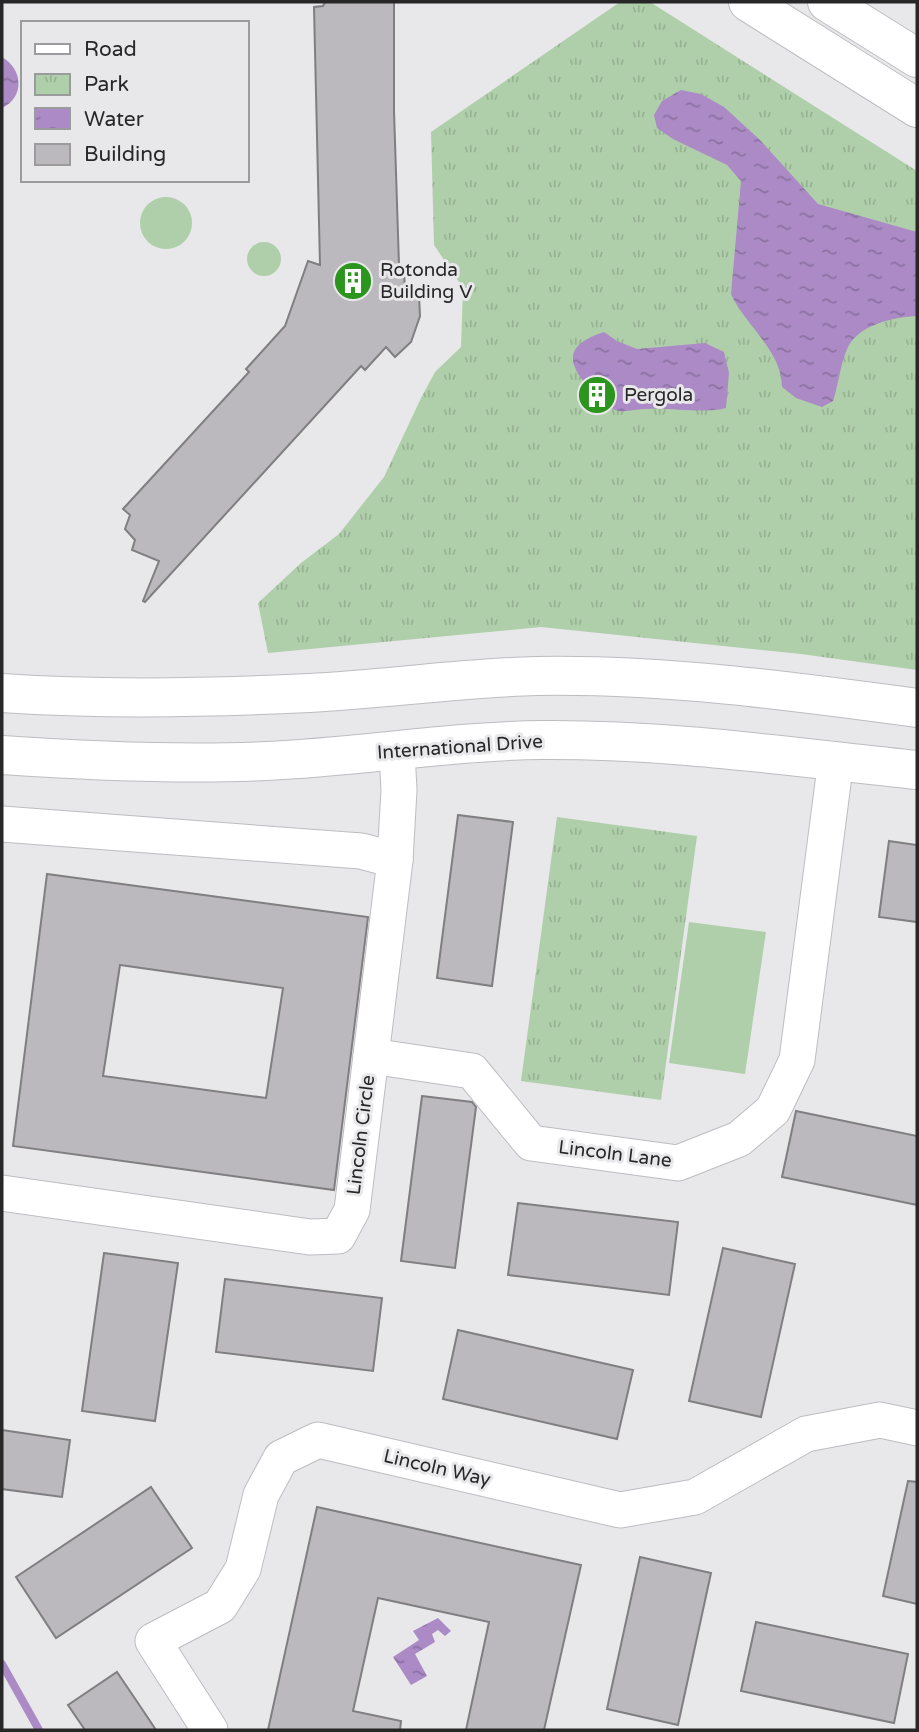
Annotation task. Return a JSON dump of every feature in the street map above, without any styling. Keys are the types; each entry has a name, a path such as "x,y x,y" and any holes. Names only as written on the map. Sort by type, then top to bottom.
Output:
{"main road":[{"path":"748,2 917,108"},
{"path":"840,5 917,58"},
{"path":"2,693 85,697 191,697 312,693 525,677 626,678 752,686 917,708"},
{"name":"International Drive","path":"2,755 203,763 397,752 488,742 612,741 670,744 917,770"}],"street":[{"name":"Lincoln Circle","path":"2,1193 310,1237 338,1236 352,1210 371,1056 394,860 399,790 397,752"},
{"name":"Lincoln Lane","path":"371,1056 472,1072 531,1143 678,1163 739,1139 773,1110 797,1060 836,760"},
{"path":"2,824 361,851 394,860"},
{"name":"Lincoln Way","path":"210,1730 153,1641 220,1606 243,1569 261,1495 281,1458 318,1440 620,1510 695,1497 806,1434 880,1420 917,1428"}],"green space":[{"path":"620,2 650,2 917,171 917,670 801,654 541,627 268,653 258,603 301,563 339,534 384,477 435,372 461,347 463,288 434,245 431,132"},
{"path":"166,197 176,199 184,205 190,213 190,233 184,241 176,247 166,249 156,247 148,241 142,233 140,223 142,213 148,205 156,199"},
{"path":"264,242 276,247 281,259 276,271 264,276 252,271 247,259 252,247"},
{"path":"557,817 697,836 661,1100 521,1081"},
{"path":"689,922 766,932 745,1074 669,1063"}],"water":[{"path":"2,57 14,68 19,83 15,97 2,108"},
{"path":"681,90 701,94 724,107 760,140 818,204 917,232 917,316 879,323 854,339 845,353 833,401 822,407 796,398 782,387 780,374 770,350 731,294 741,181 727,165 673,139 657,128 654,115 662,101"},
{"path":"604,332 637,349 705,343 724,352 729,373 726,408 619,411 612,408 584,382 574,364 573,356 581,343"},
{"path":"438,1618 451,1631 445,1636 438,1630 432,1634 435,1642 415,1654 427,1676 411,1685 393,1657 419,1640 413,1631"}],"building":[{"name":"Rotonda Building V","path":"325,2 394,2 399,265 404,266 405,296 419,295 420,316 411,342 395,357 386,347 365,370 361,366 145,602 143,601 159,561 132,550 135,540 125,529 130,515 123,509 249,372 246,369 285,326 308,261 320,265 314,7 323,6"},
{"name":"Pergola","path":"595,379 614,395 600,412 581,396"},
{"path":"458,815 513,822 492,986 437,978"},
{"path":"889,841 917,845 917,922 879,917"},
{"path":"47,874 368,917 334,1190 13,1146","holes":["120,965 283,988 266,1098 103,1076"]},
{"path":"422,1096 472,1102 476,1107 455,1268 401,1261"},
{"path":"796,1111 917,1136 917,1205 782,1177"},
{"path":"518,1203 678,1222 669,1295 508,1275"},
{"path":"723,1248 795,1264 761,1417 689,1401"},
{"path":"104,1253 178,1263 155,1421 82,1411"},
{"path":"225,1279 382,1298 373,1371 216,1352"},
{"path":"458,1330 633,1370 617,1439 443,1399"},
{"path":"2,1430 70,1440 62,1497 2,1489"},
{"path":"908,1481 917,1482 917,1604 883,1596"},
{"path":"151,1487 192,1548 56,1638 16,1577"},
{"path":"317,1507 581,1565 544,1730 466,1730 489,1622 378,1598 353,1711 401,1721 400,1730 268,1730"},
{"path":"640,1557 711,1573 678,1725 607,1709"},
{"path":"756,1622 908,1654 894,1723 741,1691"},
{"path":"117,1672 156,1730 85,1730 68,1705"}],"waterway":[{"path":"2,1664 39,1730"}],"place":[{"name":"Rotonda Building V","path":"353,281"},
{"name":"Pergola","path":"597,395"}]}
